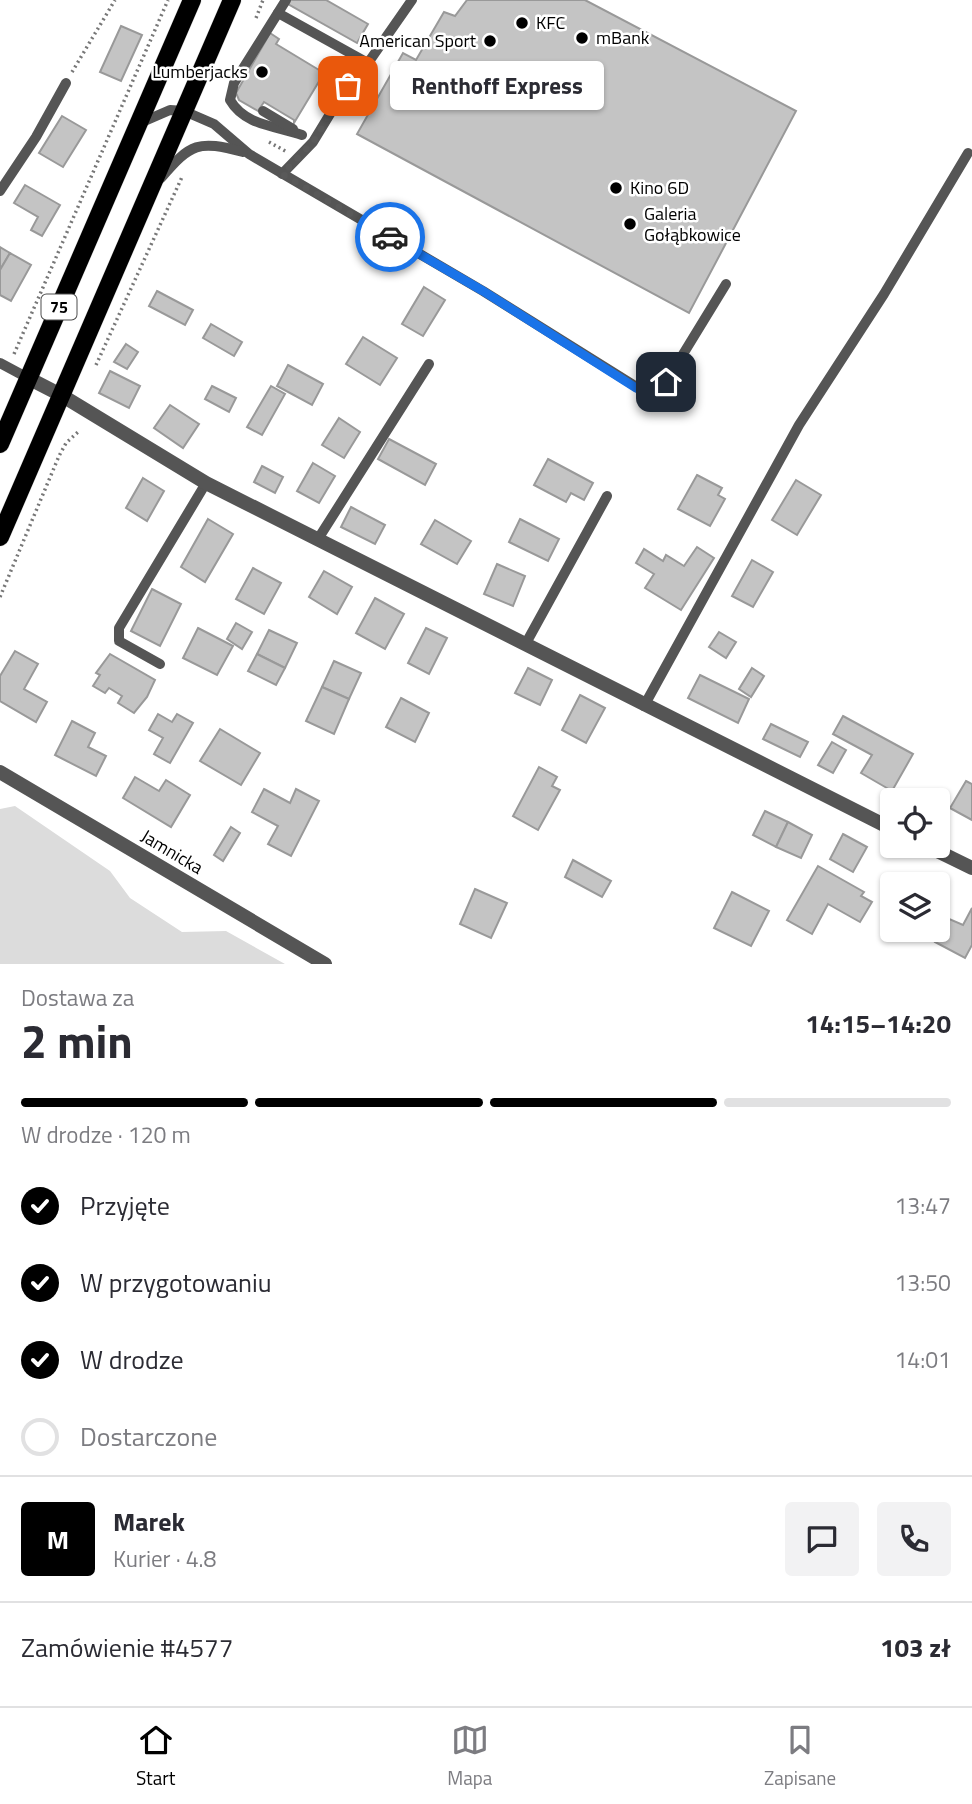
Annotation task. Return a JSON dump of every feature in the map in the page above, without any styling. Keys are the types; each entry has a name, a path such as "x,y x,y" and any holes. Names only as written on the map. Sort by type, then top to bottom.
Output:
{"main road":[{"name":"75","path":"0,444 192,0"},
{"name":"75","path":"0,537 232,0"}],"street":[{"path":"28,378 61,395 206,483 880,823"},
{"name":"Jamnicka","path":"0,772 325,964"},
{"path":"950,858 972,869"}],"lane":[{"path":"286,0 234,83 230,100 236,110 260,124 302,135"},
{"path":"282,174 313,142 407,1"},
{"path":"278,13 368,63"},
{"path":"0,191 36,137 66,83"},
{"path":"138,124 170,110 184,111 214,124 249,154 483,291 643,391 657,390 666,382 726,284"},
{"path":"263,111 313,142"},
{"path":"148,192 179,156 192,148 206,144 249,154"},
{"path":"645,706 799,425 884,294 968,153"},
{"path":"0,363 28,378"},
{"path":"318,539 429,364"},
{"path":"160,664 119,641 119,628 206,483"},
{"path":"525,645 607,496"}],"path":[{"path":"66,83 115,0"},
{"path":"13,356 169,0"},
{"path":"96,366 185,169"},
{"path":"0,597 59,456 66,443 78,432"}],"shaded area":[{"path":"15,806 110,871 130,898 182,932 226,931 285,964 0,964 0,809"}],"building":[{"path":"290,0 326,0 368,24 357,43 288,4"},
{"name":"Galeria Gołąbkowice","path":"467,0 585,0 796,111 689,313 357,134 403,53 416,60 444,12 455,16"},
{"path":"121,26 142,35 121,81 100,72"},
{"path":"270,33 279,39 276,44 324,73 294,123 294,120 264,102 258,111 239,100 236,93"},
{"path":"62,116 86,130 63,167 39,153"},
{"path":"25,185 60,205 42,236 31,230 38,217 14,203"},
{"path":"0,247 10,253 0,270"},
{"path":"10,253 31,265 11,301 0,295 0,270"},
{"path":"424,287 445,300 423,336 402,324"},
{"path":"157,291 193,310 185,325 149,306"},
{"path":"211,324 242,342 234,356 203,338"},
{"path":"363,337 397,358 380,385 346,364"},
{"path":"126,344 138,352 127,369 114,362"},
{"path":"288,365 323,384 312,405 277,386"},
{"path":"110,371 140,386 129,408 99,393"},
{"path":"212,386 236,398 229,412 205,399"},
{"path":"271,386 285,394 262,435 247,427"},
{"path":"170,405 199,424 183,448 154,428"},
{"path":"339,418 360,432 344,458 322,445"},
{"path":"389,439 436,464 425,485 378,459"},
{"path":"548,459 593,483 584,500 571,493 566,502 534,485"},
{"path":"313,463 335,476 319,503 297,491"},
{"path":"262,466 283,477 275,493 254,482"},
{"path":"697,475 722,488 718,495 725,499 710,526 678,509"},
{"path":"143,478 164,491 147,521 126,508"},
{"path":"796,480 821,495 797,535 772,520"},
{"path":"351,507 385,525 375,544 341,527"},
{"path":"208,519 233,534 205,582 181,567"},
{"path":"520,519 559,539 548,561 509,542"},
{"path":"435,520 471,541 457,564 421,544"},
{"path":"697,547 714,558 681,610 645,588 654,574 636,563 644,549 663,561 666,555 684,566"},
{"path":"752,560 773,572 753,607 732,596"},
{"path":"497,564 525,576 513,606 484,594"},
{"path":"253,568 281,583 264,614 236,599"},
{"path":"324,571 352,587 337,614 309,597"},
{"path":"152,589 181,604 160,646 131,631"},
{"path":"375,598 404,614 385,649 356,633"},
{"path":"236,623 252,632 242,649 227,639"},
{"path":"198,628 233,646 217,675 183,658"},
{"path":"426,628 447,638 429,674 408,663"},
{"path":"269,630 297,643 285,668 257,654"},
{"path":"719,632 736,642 726,658 709,647"},
{"path":"15,651 38,664 24,689 47,702 36,722 0,701 0,676"},
{"path":"110,654 155,680 147,697 134,713 118,703 122,696 109,688 105,693 93,686 100,675 96,673"},
{"path":"257,654 285,668 276,685 248,671"},
{"path":"334,661 361,673 349,699 322,687"},
{"path":"528,668 552,680 540,705 515,693"},
{"path":"752,668 764,676 751,697 739,689"},
{"path":"700,675 749,699 738,723 688,698"},
{"path":"322,687 349,699 334,734 306,721"},
{"path":"580,695 605,708 586,743 562,730"},
{"path":"401,698 429,713 415,742 386,727"},
{"path":"158,714 172,722 177,714 193,723 170,763 154,754 163,738 149,730"},
{"path":"843,716 913,754 894,788 887,788 861,773 872,755 833,734"},
{"path":"72,721 95,733 88,747 106,756 96,776 55,755"},
{"path":"771,724 808,742 800,757 763,739"},
{"path":"220,729 260,753 241,785 200,761"},
{"path":"832,742 846,750 833,773 818,765"},
{"path":"539,767 557,777 552,786 560,790 538,830 513,816"},
{"path":"135,777 159,791 166,780 190,795 171,827 123,798"},
{"path":"966,781 972,784 972,820 950,808"},
{"path":"264,789 290,803 296,789 319,801 291,856 268,844 278,826 252,812"},
{"path":"765,811 788,822 776,847 753,835"},
{"path":"788,822 812,835 801,858 776,847"},
{"path":"231,827 240,833 223,861 214,855"},
{"path":"843,834 867,847 853,872 830,859"},
{"path":"573,860 611,881 602,897 565,877"},
{"path":"818,866 864,892 861,896 872,902 860,922 828,904 812,934 787,920"},
{"path":"475,889 507,903 491,938 460,924"},
{"path":"732,892 769,911 751,946 714,928"},
{"path":"972,908 972,945 965,958 935,942 950,942 950,919 963,925"}],"way so far":[{"path":"348,86 313,142 282,174 390,237"}],"place":[{"name":"KFC","path":"522,23"},
{"name":"mBank","path":"582,38"},
{"name":"American Sport","path":"490,41"},
{"name":"Lumberjacks","path":"262,72"},
{"name":"Renthoff Express","path":"348,86"},
{"name":"Kino 6D","path":"616,188"},
{"name":"Galeria Gołąbkowice","path":"630,224"}],"route":[{"path":"390,237 483,291 636,388 650,392 662,387 666,382"}]}
